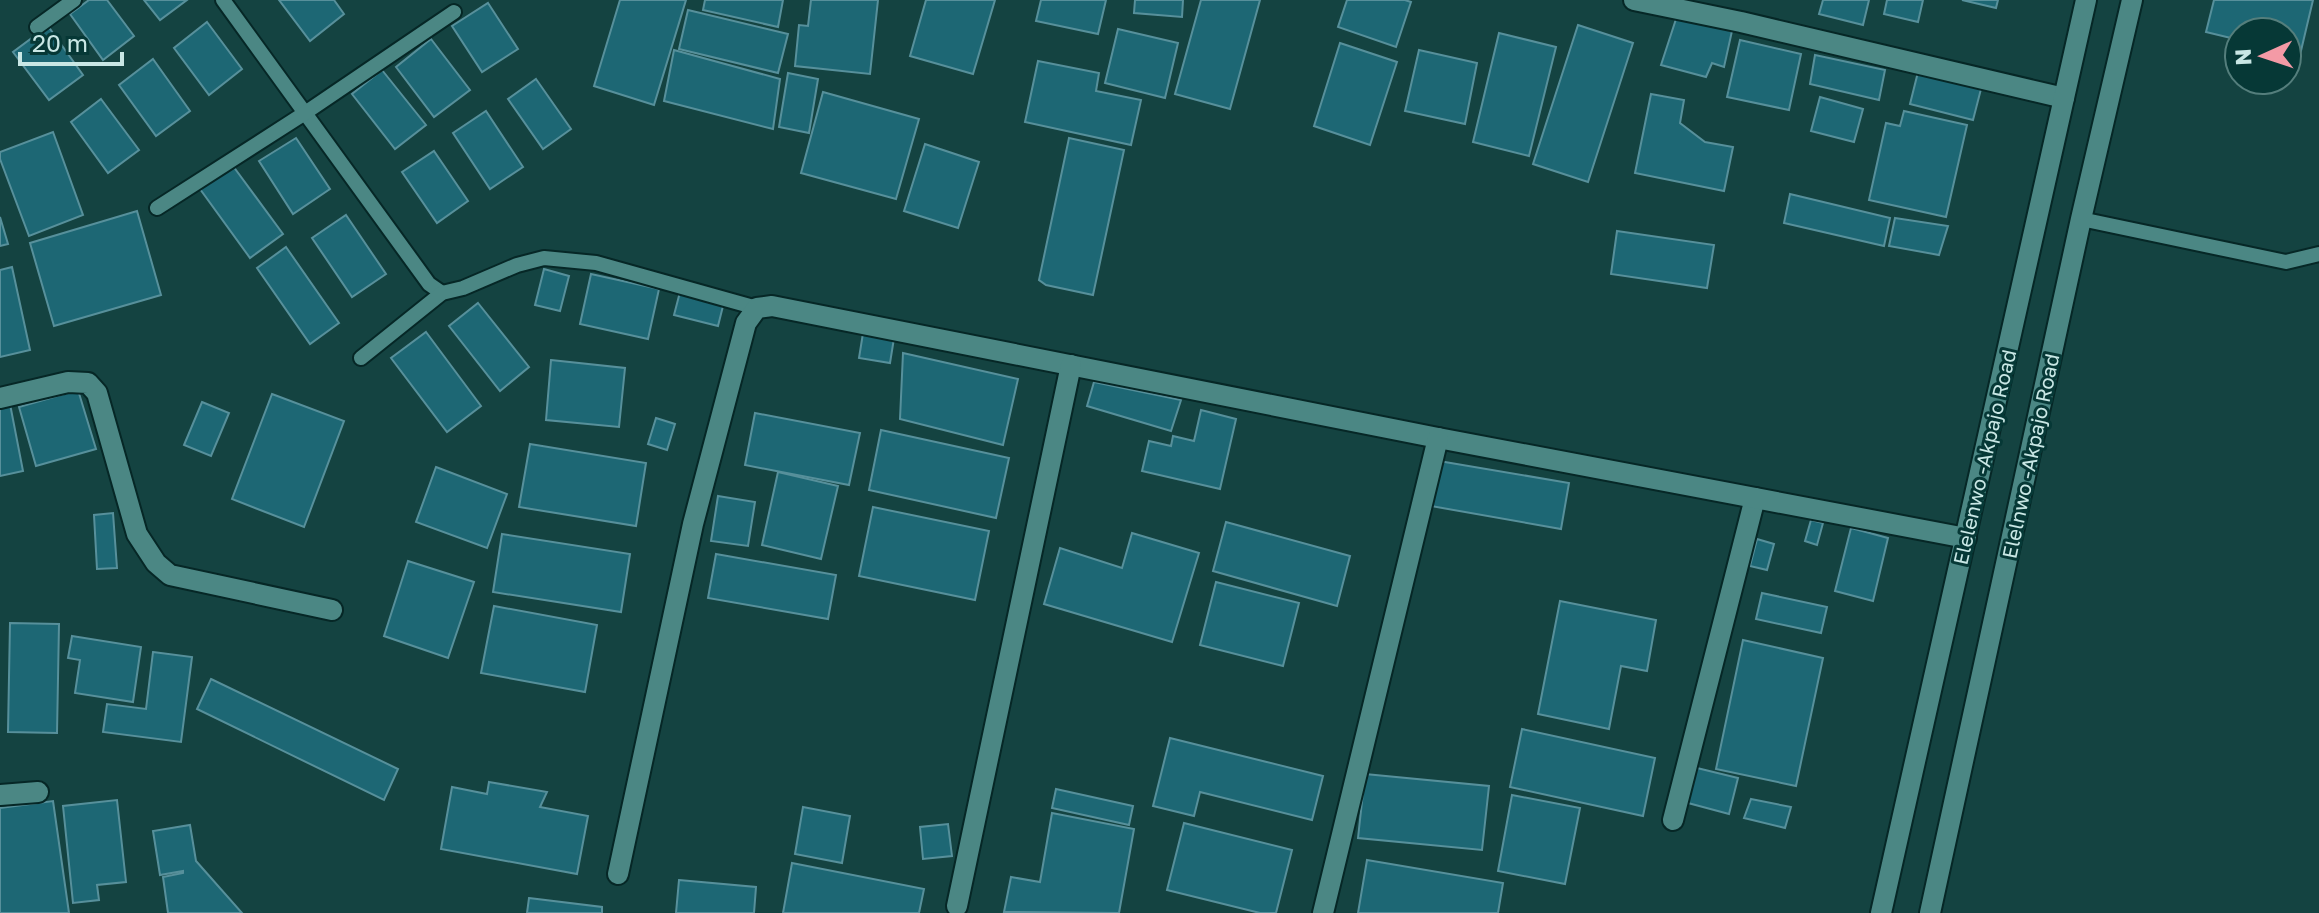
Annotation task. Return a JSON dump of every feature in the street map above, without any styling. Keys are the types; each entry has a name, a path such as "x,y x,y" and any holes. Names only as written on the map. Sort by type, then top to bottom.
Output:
{"street":[{"path":"1634,0 2064,98"},
{"name":"Elelenwo -Akpajo Road","path":"1881,913 2086,0"},
{"name":"Elelnwo -Akpajo Road","path":"1930,913 2081,219 2132,0"},
{"path":"618,874 693,524 746,323 757,308 772,306 1438,438 1966,538"},
{"path":"957,906 1071,365"},
{"path":"0,398 68,382 88,383 97,393 137,534 156,563 170,575 332,610"},
{"path":"1323,913 1438,438"},
{"path":"1673,820 1755,498"},
{"path":"0,795 38,792"}],"lane":[{"path":"37,27 74,0"},
{"path":"223,0 429,284 442,293"},
{"path":"157,208 454,12"},
{"path":"2081,219 2286,262 2319,254"},
{"path":"361,358 442,293 544,258 596,263 757,308"}],"building":[{"path":"89,0 107,0 134,36 103,60 70,14"},
{"path":"144,0 187,0 160,20"},
{"path":"279,0 334,0 344,14 310,41"},
{"path":"620,0 686,0 654,105 594,86"},
{"path":"705,0 783,0 778,27 703,10"},
{"path":"811,0 878,0 870,74 795,66 799,25 808,26"},
{"path":"926,0 995,0 973,74 910,56"},
{"path":"1041,0 1106,0 1098,34 1036,21"},
{"path":"1135,0 1183,0 1182,17 1134,13"},
{"path":"1201,0 1260,0 1230,109 1175,94"},
{"path":"1347,0 1411,2 1396,47 1338,27"},
{"path":"1823,0 1869,0 1863,25 1819,14"},
{"path":"1887,0 1923,0 1918,22 1884,14"},
{"path":"1962,0 1998,0 1996,8"},
{"path":"2214,0 2313,0 2303,42 2303,16 2223,16 2223,36 2206,32"},
{"path":"488,3 518,49 482,72 452,26"},
{"path":"688,10 788,34 778,73 679,49"},
{"path":"1677,16 1732,31 1724,67 1712,63 1706,77 1661,65"},
{"path":"207,22 242,69 209,95 174,48"},
{"path":"1578,25 1633,43 1588,182 1533,164"},
{"path":"48,26 83,75 49,100 13,52"},
{"path":"1118,29 1178,43 1165,98 1105,83"},
{"path":"1499,33 1556,47 1529,156 1473,142"},
{"path":"431,39 470,90 434,117 396,67"},
{"path":"1740,40 1801,54 1789,110 1727,97"},
{"path":"1340,43 1397,62 1370,145 1314,126"},
{"path":"674,50 780,79 773,129 664,101"},
{"path":"1419,50 1477,63 1465,124 1405,111"},
{"path":"1815,55 1885,70 1879,100 1810,84"},
{"path":"153,59 190,111 156,136 119,85"},
{"path":"1038,61 1099,73 1096,91 1141,100 1131,145 1025,122"},
{"path":"382,70 426,125 395,149 352,94"},
{"path":"1918,72 1981,89 1973,120 1910,104"},
{"path":"788,73 818,79 809,133 779,127"},
{"path":"536,79 571,129 543,149 508,99"},
{"path":"823,92 919,119 896,199 801,173"},
{"path":"1651,94 1684,100 1680,123 1705,142 1733,147 1724,191 1635,173"},
{"path":"1820,97 1863,109 1854,142 1811,131"},
{"path":"101,99 139,150 108,173 71,122"},
{"path":"486,111 523,167 490,189 453,133"},
{"path":"1904,111 1967,125 1946,217 1869,200 1886,123 1900,126"},
{"path":"53,132 83,215 29,236 0,152"},
{"path":"296,138 330,189 293,214 259,161"},
{"path":"1069,138 1124,150 1093,295 1046,285 1039,280"},
{"path":"925,144 979,162 958,228 904,211"},
{"path":"434,151 468,201 437,223 402,172"},
{"path":"233,166 283,234 250,258 200,189"},
{"path":"1790,194 1890,218 1884,246 1784,223"},
{"path":"137,211 161,295 54,326 30,243"},
{"path":"346,215 386,274 352,297 312,238"},
{"path":"0,217 8,244 0,246"},
{"path":"1895,218 1948,226 1939,255 1889,246"},
{"path":"1617,231 1714,245 1707,288 1611,274"},
{"path":"286,247 339,323 310,344 257,268"},
{"path":"12,267 30,350 0,357 0,270"},
{"path":"544,269 569,276 560,311 535,305"},
{"path":"591,274 659,289 648,339 580,324"},
{"path":"680,292 724,302 718,326 674,315"},
{"path":"478,303 529,367 500,391 449,326"},
{"path":"864,327 895,332 890,363 859,358"},
{"path":"426,332 481,406 447,432 391,358"},
{"path":"903,353 1018,379 1003,445 900,419"},
{"path":"551,360 625,368 619,427 546,420"},
{"path":"1094,382 1181,400 1171,431 1087,406"},
{"path":"78,390 96,449 36,466 19,407"},
{"path":"272,394 344,421 304,527 232,499"},
{"path":"202,402 229,413 211,456 184,445"},
{"path":"10,404 23,471 0,476 0,406"},
{"path":"1201,410 1236,419 1220,489 1142,471 1149,441 1171,446 1173,436 1194,441"},
{"path":"755,413 860,433 849,485 745,465"},
{"path":"656,418 675,424 667,450 648,444"},
{"path":"881,430 1009,458 996,518 869,490"},
{"path":"530,444 646,463 636,526 519,507"},
{"path":"1439,461 1569,483 1561,529 1431,506"},
{"path":"436,467 507,494 487,548 416,522"},
{"path":"778,472 838,486 821,559 762,545"},
{"path":"718,496 755,502 748,546 711,541"},
{"path":"873,507 989,531 975,600 859,576"},
{"path":"113,513 117,568 97,569 94,515"},
{"path":"1811,520 1823,523 1817,545 1805,541"},
{"path":"1226,522 1350,556 1337,606 1213,571"},
{"path":"1851,528 1888,538 1873,601 1835,591"},
{"path":"1132,533 1199,553 1172,642 1044,604 1060,548 1122,568"},
{"path":"502,534 630,554 621,612 493,592"},
{"path":"1757,539 1774,544 1767,570 1750,566"},
{"path":"716,554 836,575 828,619 708,598"},
{"path":"408,561 474,582 448,658 384,636"},
{"path":"1216,582 1299,603 1283,666 1200,645"},
{"path":"1762,593 1827,607 1821,633 1756,619"},
{"path":"1560,601 1656,620 1647,671 1621,666 1609,729 1538,714"},
{"path":"494,606 597,625 585,692 481,673"},
{"path":"10,623 59,624 57,733 8,732"},
{"path":"72,636 141,647 133,702 75,693 80,660 68,658"},
{"path":"1743,640 1823,658 1796,786 1716,769"},
{"path":"153,652 192,657 181,742 103,732 107,704 146,709"},
{"path":"211,679 398,769 384,800 197,709"},
{"path":"1522,729 1655,758 1643,816 1510,787"},
{"path":"1170,738 1323,776 1312,820 1200,792 1194,816 1153,806"},
{"path":"1697,768 1738,778 1729,814 1688,803"},
{"path":"1365,774 1489,786 1482,850 1358,838"},
{"path":"489,782 547,792 540,807 588,816 577,874 441,849 452,787 487,794"},
{"path":"1056,789 1133,806 1129,825 1052,808"},
{"path":"1512,795 1580,808 1565,884 1498,871"},
{"path":"1751,799 1791,807 1785,828 1744,818"},
{"path":"117,800 126,882 97,885 99,900 73,903 63,806"},
{"path":"53,801 69,913 0,913 0,808"},
{"path":"803,807 850,816 842,863 795,854"},
{"path":"1052,813 1134,829 1119,913 1004,912 1011,877 1040,882"},
{"path":"1184,823 1292,850 1276,913 1260,913 1167,890"},
{"path":"948,824 952,856 923,859 920,827"},
{"path":"190,825 196,861 242,913 168,913 163,877 183,871 160,875 153,831"},
{"path":"1367,860 1503,883 1498,913 1358,913"},
{"path":"792,863 924,889 919,913 783,913"},
{"path":"679,880 756,887 754,913 676,913"},
{"path":"529,898 602,907 602,913 527,913"}]}
